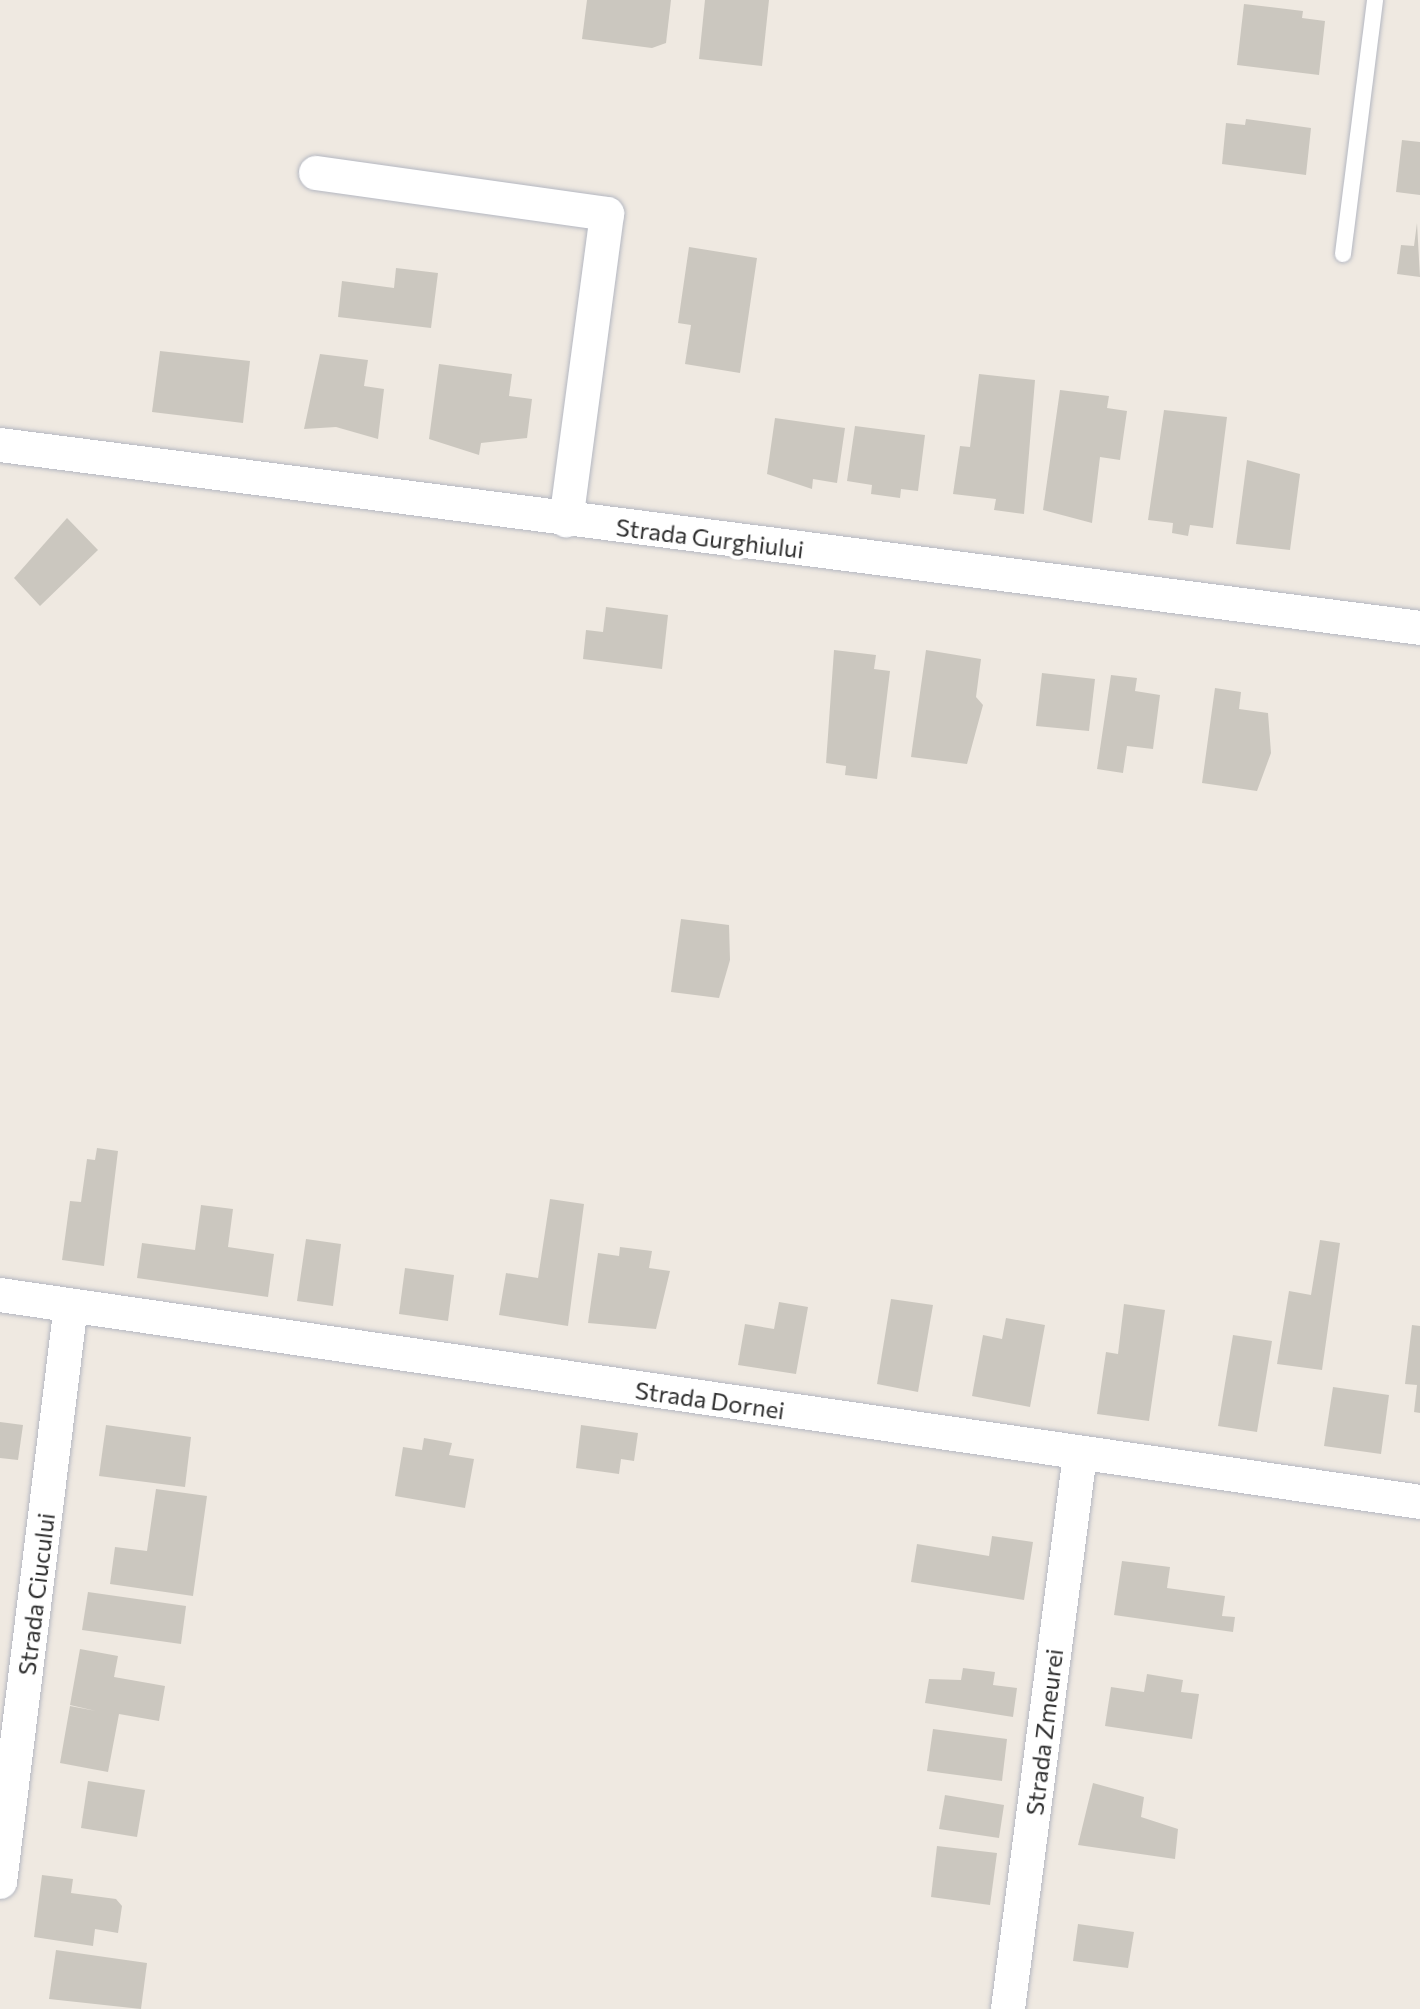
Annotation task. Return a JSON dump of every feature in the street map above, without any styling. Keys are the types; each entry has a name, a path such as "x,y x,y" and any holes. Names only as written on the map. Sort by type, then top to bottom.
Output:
{"street":[{"path":"316,173 607,214 566,520"},
{"name":"Strada Gurghiului","path":"0,445 1420,628"},
{"name":"Strada Dornei","path":"0,1295 1080,1455 1420,1502"},
{"name":"Strada Ciucului","path":"0,1882 71,1305"},
{"name":"Strada Zmeurei","path":"1008,2009 1080,1455"}],"lane":[{"path":"1343,254 1375,0"}],"building":[{"path":"587,0 671,0 666,43 652,48 582,39"},
{"path":"705,0 769,0 762,66 699,59"},
{"path":"1244,4 1303,11 1302,18 1325,21 1319,75 1237,65"},
{"path":"1246,119 1311,128 1306,175 1222,164 1226,123 1245,125"},
{"path":"1402,140 1420,142 1420,195 1396,192"},
{"path":"1417,223 1420,277 1397,274 1401,245 1414,246"},
{"path":"689,247 757,258 740,373 685,364 691,325 678,323"},
{"path":"396,268 438,273 431,328 338,317 342,281 394,288"},
{"path":"160,351 250,361 243,423 152,412"},
{"path":"320,354 368,360 364,386 384,389 378,439 336,427 304,429"},
{"path":"439,364 512,374 509,396 532,399 527,438 481,443 479,455 429,439"},
{"path":"979,374 1035,380 1024,514 994,510 996,499 953,494 960,446 970,447"},
{"path":"1060,390 1109,396 1107,408 1127,411 1120,460 1100,457 1092,523 1043,510"},
{"path":"1164,410 1227,417 1213,528 1190,525 1188,536 1172,533 1173,523 1148,520"},
{"path":"775,418 845,428 837,483 813,479 812,489 767,474"},
{"path":"855,426 925,435 918,491 901,489 900,498 871,494 872,485 847,481"},
{"path":"1247,460 1300,474 1290,550 1236,544"},
{"path":"67,518 98,550 40,606 14,578"},
{"path":"606,607 668,615 662,669 583,659 586,630 603,632"},
{"path":"834,650 876,655 874,669 890,671 877,779 845,775 846,766 826,763"},
{"path":"926,650 981,659 976,697 983,705 967,764 911,757"},
{"path":"1042,673 1095,679 1089,731 1036,726"},
{"path":"1111,675 1137,678 1135,691 1160,695 1153,749 1127,746 1123,773 1097,769"},
{"path":"1215,688 1241,692 1239,709 1268,713 1271,753 1257,791 1202,783"},
{"path":"681,919 729,925 730,960 719,998 671,992"},
{"path":"97,1148 118,1151 104,1266 62,1260 70,1201 81,1202 87,1159 95,1160"},
{"path":"550,1199 584,1204 568,1326 499,1315 506,1273 538,1278"},
{"path":"201,1205 233,1209 228,1247 274,1254 268,1297 137,1278 142,1243 195,1250"},
{"path":"306,1239 341,1244 333,1306 297,1301"},
{"path":"1320,1240 1340,1243 1322,1370 1277,1364 1289,1291 1311,1295"},
{"path":"620,1247 652,1251 649,1268 670,1271 656,1329 588,1323 598,1253 619,1256"},
{"path":"405,1268 454,1275 448,1321 399,1314"},
{"path":"891,1299 933,1305 918,1392 877,1384"},
{"path":"779,1302 808,1307 796,1374 738,1365 745,1324 774,1329"},
{"path":"1124,1304 1165,1310 1149,1421 1097,1414 1106,1352 1118,1354"},
{"path":"1006,1318 1045,1325 1030,1407 972,1396 983,1335 1002,1339"},
{"path":"1412,1325 1420,1326 1420,1413 1414,1412 1417,1385 1405,1384"},
{"path":"1233,1335 1272,1341 1257,1432 1218,1426"},
{"path":"1333,1387 1389,1395 1381,1454 1324,1446"},
{"path":"0,1422 23,1425 18,1460 0,1458"},
{"path":"106,1425 191,1437 185,1487 99,1476"},
{"path":"581,1425 638,1433 634,1461 621,1459 619,1474 576,1468"},
{"path":"424,1438 452,1443 449,1455 474,1459 465,1508 395,1496 403,1447 422,1450"},
{"path":"156,1489 207,1496 193,1596 110,1584 115,1547 147,1551"},
{"path":"992,1536 1033,1542 1024,1600 911,1582 917,1544 989,1556"},
{"path":"1122,1561 1170,1567 1167,1588 1225,1596 1222,1616 1235,1617 1233,1632 1114,1615"},
{"path":"88,1592 186,1606 181,1644 82,1630"},
{"path":"80,1649 118,1656 114,1677 165,1686 159,1721 119,1714 108,1772 60,1763 70,1706 96,1711 70,1705"},
{"path":"963,1668 995,1672 993,1685 1017,1688 1013,1717 925,1703 929,1679 961,1680"},
{"path":"1147,1674 1183,1680 1181,1692 1199,1694 1192,1739 1105,1726 1111,1687 1144,1692"},
{"path":"933,1729 1007,1739 1002,1781 927,1771"},
{"path":"88,1781 145,1790 137,1837 81,1828"},
{"path":"1093,1783 1144,1797 1141,1817 1178,1829 1175,1859 1078,1845"},
{"path":"945,1795 1004,1805 999,1838 939,1829"},
{"path":"937,1846 997,1853 990,1905 931,1897"},
{"path":"42,1875 73,1879 71,1893 116,1899 122,1906 118,1933 95,1929 93,1946 34,1937"},
{"path":"1078,1924 1134,1932 1128,1968 1073,1961"},
{"path":"56,1950 147,1963 141,2009 49,1999"}]}
